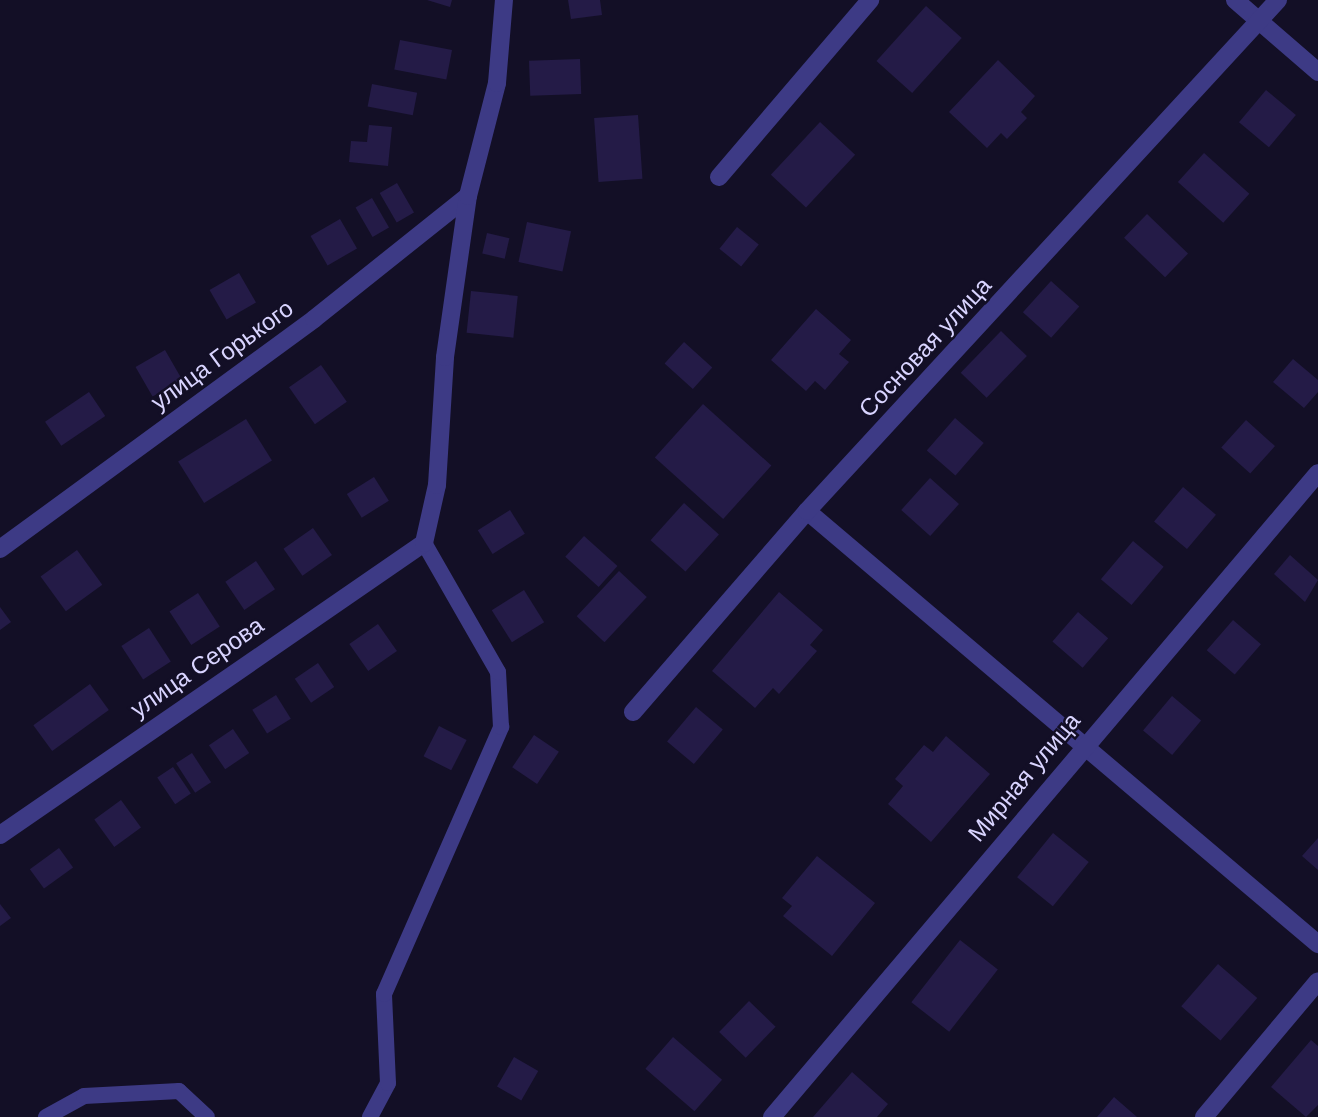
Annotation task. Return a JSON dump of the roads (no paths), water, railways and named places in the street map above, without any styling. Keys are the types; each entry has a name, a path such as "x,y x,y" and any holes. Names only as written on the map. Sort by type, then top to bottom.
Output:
{"street":[{"path":"424,543 437,485 445,357 468,196 497,83 504,0"},
{"path":"719,177 870,0"},
{"path":"1235,0 1318,72"},
{"name":"Сосновая улица","path":"633,712 807,511 1278,0"},
{"name":"улица Горького","path":"0,549 314,320 468,196"},
{"name":"Мирная улица","path":"772,1117 1082,744 1318,473"},
{"path":"807,511 1318,944"},
{"name":"улица Серова","path":"0,835 424,543"},
{"path":"1204,1117 1318,981"}],"lane":[{"path":"370,1117 388,1083 384,994 501,727 498,671 424,543"},
{"path":"46,1117 84,1096 179,1091 207,1117"}]}
